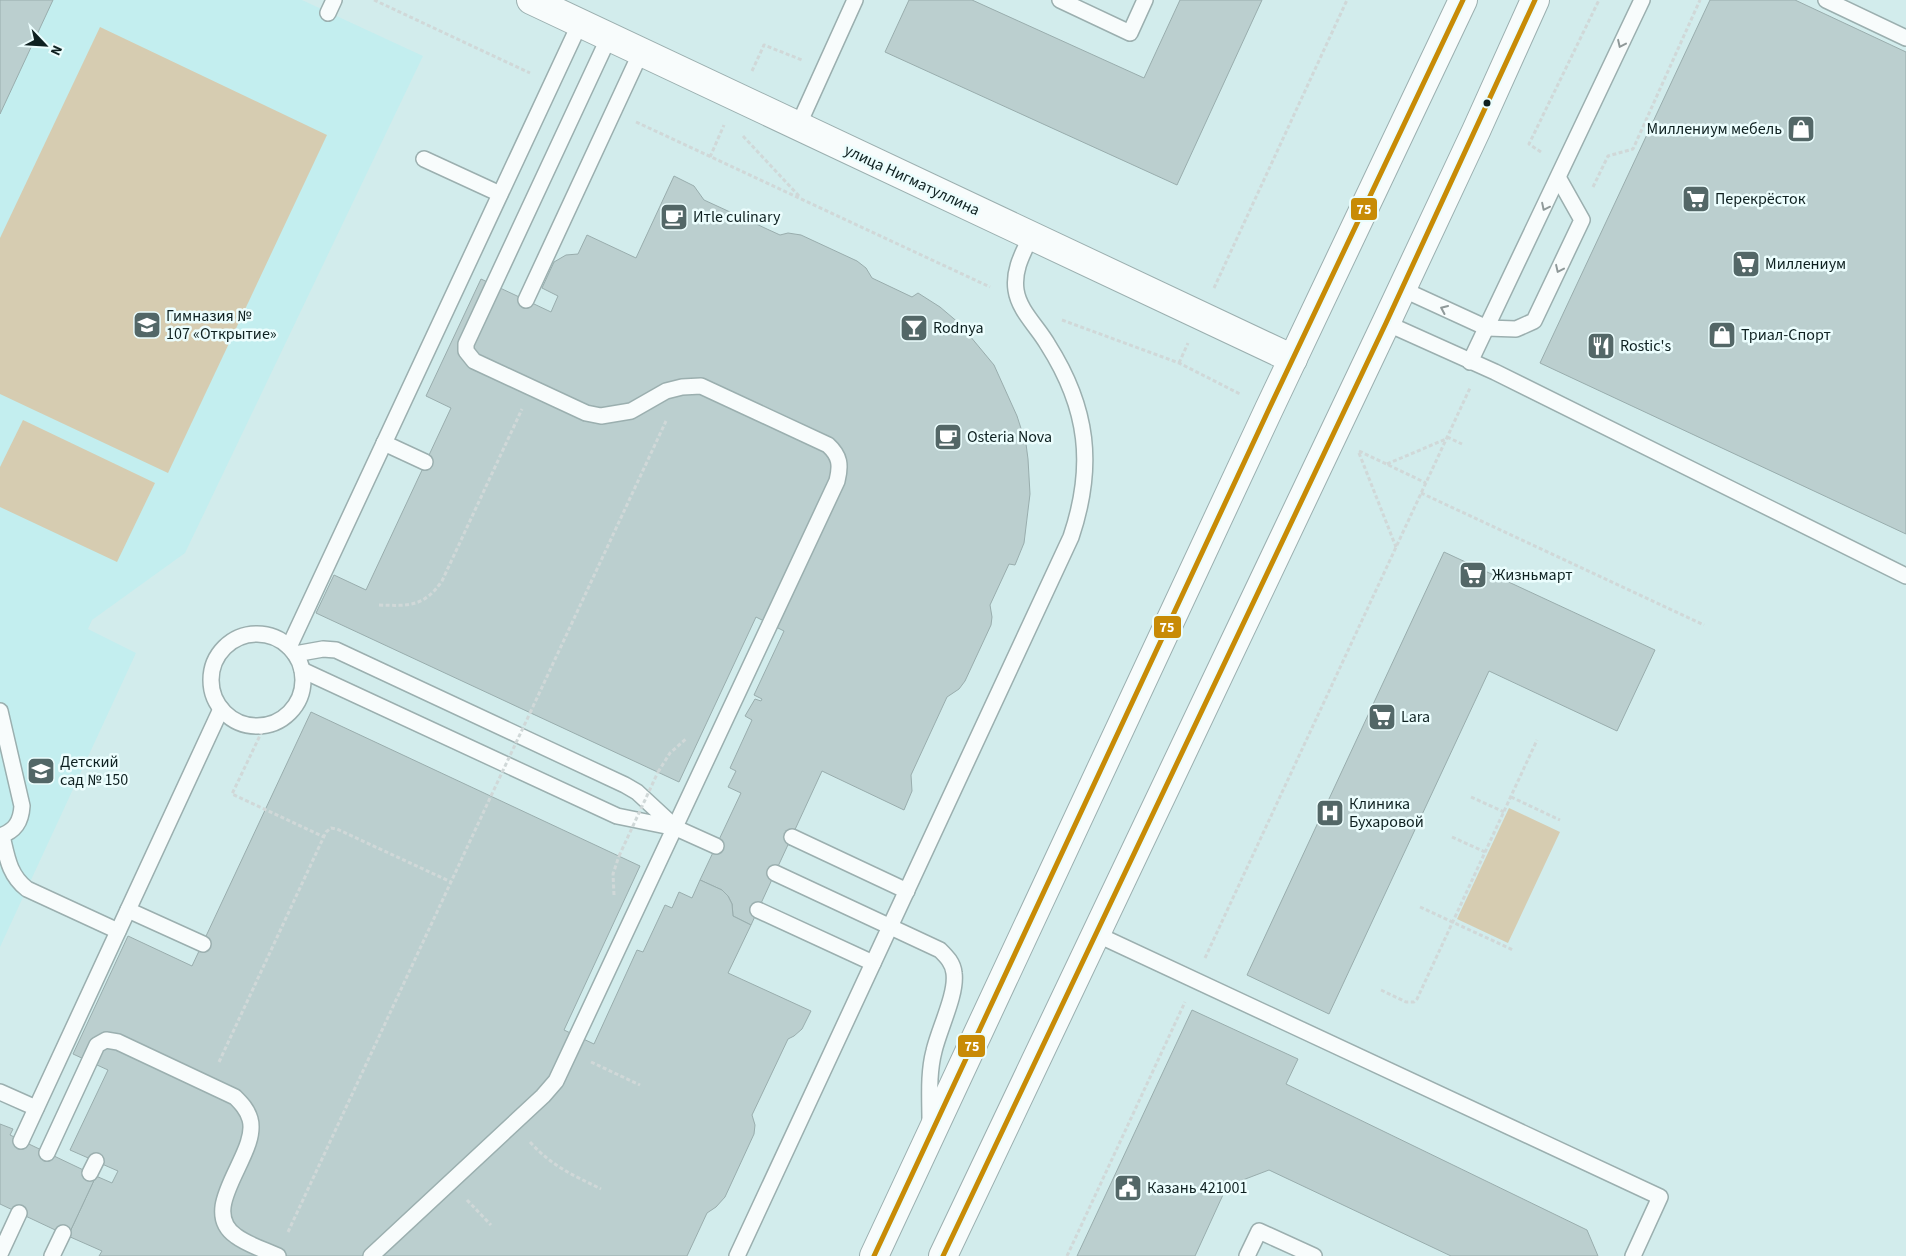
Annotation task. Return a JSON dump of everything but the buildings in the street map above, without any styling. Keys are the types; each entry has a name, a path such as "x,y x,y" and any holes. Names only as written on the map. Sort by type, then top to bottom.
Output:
{"main road":[{"name":"улица Нигматуллина","path":"531,0 1293,359"},
{"path":"874,1256 1293,359 1464,0"},
{"path":"943,1256 1386,323 1535,0"}],"lane":[{"path":"798,126 855,0"},
{"path":"1060,0 1130,33 1146,0"},
{"path":"1470,362 1642,0"},
{"path":"1826,0 1906,38"},
{"path":"292,651 384,443 580,23"},
{"path":"371,1256 551,1088 564,1068 837,481 840,468 839,459 828,445 701,386 682,387 666,391 630,411 601,416 586,413 474,361 466,351 466,344 609,37"},
{"path":"526,300 641,52"},
{"path":"424,159 500,194"},
{"path":"1402,289 1487,328 1516,328 1534,321 1582,220 1558,179"},
{"path":"737,1256 1071,537 1079,513 1085,464 1083,431 1074,394 1062,367 1020,302 1016,288 1016,275 1020,260 1031,236"},
{"path":"1386,323 1495,372 1906,576"},
{"path":"384,443 425,462"},
{"path":"258,634 270,636 292,651 302,670 301,691 295,706 284,717 265,725 253,726 230,718 215,699 211,677 213,665 226,646 235,640 258,634"},
{"path":"292,651 336,650 625,784 637,792 676,828"},
{"path":"302,670 617,816 676,828 716,846"},
{"path":"21,1141 221,709"},
{"path":"0,711 22,806 21,817 17,825 12,831 1,836 9,868 20,884 27,889 118,931"},
{"path":"792,837 907,891"},
{"path":"775,873 940,950 948,958 954,973 953,986 933,1054 930,1135"},
{"path":"128,910 203,944"},
{"path":"758,910 873,964"},
{"path":"1096,934 1660,1197 1633,1256"},
{"path":"47,1153 97,1045 102,1042 118,1042 235,1096 244,1107 250,1119 251,1131 248,1146 226,1194 223,1207 224,1218 229,1229 236,1236 278,1256"},
{"path":"0,1092 36,1108"},
{"path":"0,1254 19,1213"},
{"path":"1247,1256 1259,1231 1314,1256"},
{"path":"52,1256 63,1233"}],"path":[{"path":"374,0 552,83"},
{"path":"613,112 1020,302 1179,363 1347,0"},
{"path":"1577,209 1596,184 1608,156 1633,149 1700,0"},
{"path":"764,45 824,68"},
{"path":"710,157 727,119"},
{"path":"739,133 802,200"},
{"path":"1067,1256 1474,382 1495,372"},
{"path":"278,1256 682,387"},
{"path":"379,606 407,606 418,603 435,591 442,581 532,388"},
{"path":"1387,464 1447,438 1462,444"},
{"path":"1359,451 1396,548"},
{"path":"1421,493 1704,625"},
{"path":"265,725 232,794 324,837"},
{"path":"1381,990 1406,1002 1414,1002 1537,740"},
{"path":"619,856 658,772"},
{"path":"1471,797 1504,812"},
{"path":"1511,797 1560,820"},
{"path":"209,1084 324,837 329,830 337,829 451,882"},
{"path":"1452,837 1485,852"},
{"path":"1420,906 1512,950"},
{"path":"513,1124 551,1163 602,1188"},
{"path":"450,1182 491,1225"}],"shaded area":[{"name":"Гимназия № 107 «Открытие»","path":"0,0 302,0 423,56 185,553 92,620 88,629 136,653 0,947"},
{"path":"100,27 327,135 168,473 0,394 0,238"},
{"path":"23,420 155,483 117,562 0,507 0,467"},
{"path":"1509,808 1560,832 1508,943 1457,919"}],"transit line":[{"name":"75","path":"874,1256 1269,409 1463,0"},
{"name":"75","path":"943,1256 1386,323 1535,0"}],"place":[{"name":"Миллениум мебель","path":"1801,129"},
{"name":"Перекрёсток","path":"1696,199"},
{"name":"Итle culinary","path":"674,217"},
{"name":"Миллениум","path":"1746,264"},
{"name":"Гимназия № 107 «Открытие»","path":"147,325"},
{"name":"Rodnya","path":"914,328"},
{"name":"Триал-Спорт","path":"1722,335"},
{"name":"Rostiс's","path":"1601,346"},
{"name":"Osteria Nova","path":"948,437"},
{"name":"Жизньмарт","path":"1473,575"},
{"name":"Lara","path":"1382,717"},
{"name":"Детский сад № 150","path":"41,771"},
{"name":"Клиника Бухаровой","path":"1330,813"},
{"name":"Казань 421001","path":"1128,1188"}]}
